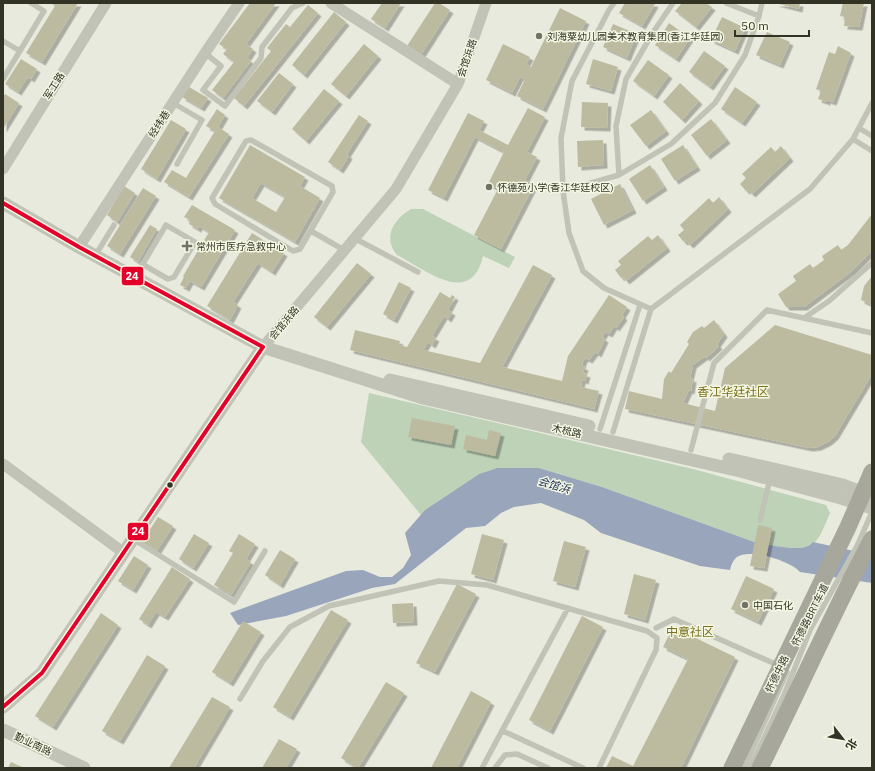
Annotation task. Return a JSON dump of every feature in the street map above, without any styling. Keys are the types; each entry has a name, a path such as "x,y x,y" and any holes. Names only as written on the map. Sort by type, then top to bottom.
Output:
{"main road":[{"path":"760,768 794,699 822,636 835,580 839,543 868,502 872,472"},
{"path":"835,580 865,545"},
{"name":"怀德中路","path":"732,768 780,666 835,580"}],"street":[{"name":"军工路","path":"3,169 106,3"},
{"name":"经纬巷","path":"79,247 239,3"},
{"path":"331,3 458,84"},
{"name":"会馆浜路","path":"3,707 42,673 263,347 396,189 458,84 486,3"},
{"name":"木梳路","path":"3,203 95,256 263,347 423,398 606,439 868,502"},
{"name":"木梳路","path":"263,347 284,347 389,380 843,486 868,502"},
{"path":"3,464 124,553"},
{"name":"勤业南路","path":"3,730 84,768"}],"lane":[{"path":"3,79 44,11 31,3"},
{"path":"205,53 221,66 203,90 225,106 261,58 262,47 292,8 303,3"},
{"path":"614,3 572,81 561,138 563,191 569,234 583,271 604,288 651,309"},
{"path":"619,175 616,126 626,79 652,34 673,3"},
{"path":"726,3 759,16"},
{"path":"563,191 619,175 671,144 715,103 745,55 762,3"},
{"path":"3,41 20,51"},
{"path":"173,103 202,120 177,164"},
{"path":"613,432 651,309 810,189 853,139 872,103"},
{"path":"859,128 872,136"},
{"path":"853,139 872,150"},
{"path":"251,140 332,186 333,192 311,231 300,249 293,251 215,204 212,198 246,141 251,140"},
{"path":"95,256 114,225"},
{"path":"135,277 142,264 166,225 195,242 174,277 168,279 142,264"},
{"path":"311,231 344,250"},
{"path":"354,238 418,272"},
{"path":"804,318 829,300 872,263"},
{"path":"600,429 640,305"},
{"path":"691,450 714,363 767,310 872,333"},
{"path":"760,520 770,479"},
{"path":"865,545 868,502"},
{"path":"133,539 234,602 265,551"},
{"name":"怀德路BRT车道","path":"744,768 806,628 835,580"},
{"name":"怀德路BRT车道","path":"750,768 784,695 810,630 835,580"},
{"path":"240,699 263,661 290,628 330,606 439,581 488,585 647,631 657,638 656,650 599,768"},
{"path":"482,768 568,608"},
{"path":"656,628 674,618 780,666"},
{"path":"503,731 583,768"},
{"path":"495,768 505,755 517,754 548,768"}],"green space":[{"path":"411,209 423,209 515,257 509,268 483,256 477,272 469,280 458,282 446,281 434,276 397,255 390,242 390,235 395,223"},
{"path":"369,393 693,469 826,505 830,513 820,535 811,545 797,548 780,547 757,543 602,487 539,468 497,468 479,474 425,510 421,515 361,442"}],"water":[{"name":"会馆浜","path":"497,468 539,468 602,487 757,543 787,548 803,548 809,546 813,542 872,555 872,583 800,572 779,560 751,554 737,557 732,563 730,570 700,566 601,533 584,520 541,503 514,507 501,513 485,526 466,528 395,584 372,588 286,616 238,625 230,613 346,571 363,570 380,577 392,577 403,568 411,555 405,533 425,510 479,474"}],"building":[{"path":"51,3 78,3 42,62 26,53 55,6"},
{"path":"250,3 276,3 246,44 253,49 247,58 251,61 223,98 212,90 234,62 223,54 227,49 219,44"},
{"path":"382,3 401,3 385,28 371,19"},
{"path":"435,3 439,3 450,10 421,55 407,46"},
{"path":"625,3 655,4 642,26 619,13"},
{"path":"682,3 706,3 712,7 696,27 675,11"},
{"path":"775,3 800,3 799,9"},
{"path":"843,3 864,3 859,27 844,26 845,17 840,16"},
{"path":"308,5 318,13 244,106 234,98 271,51 267,48 286,24 290,27"},
{"path":"560,8 586,21 543,109 517,96 525,79 520,77 512,93 486,80 503,44 530,57 526,64 531,67"},
{"path":"334,12 346,22 304,75 292,65"},
{"path":"722,17 745,28 735,51 711,40"},
{"path":"669,23 690,38 676,59 655,45"},
{"path":"613,24 637,34 627,58 603,47"},
{"path":"767,32 790,42 780,65 756,55"},
{"path":"364,44 378,56 346,96 331,84"},
{"path":"838,46 851,53 833,102 827,100 827,102 818,99 821,91 816,89 829,52 835,54"},
{"path":"704,51 725,66 710,87 689,72"},
{"path":"21,59 37,69 31,79 28,77 18,92 5,84"},
{"path":"593,59 618,67 611,91 586,84"},
{"path":"648,60 669,75 654,96 633,81"},
{"path":"279,73 293,84 272,112 257,101"},
{"path":"680,83 699,101 682,120 663,102"},
{"path":"189,87 208,98 201,108 182,97"},
{"path":"735,87 757,102 742,123 721,109"},
{"path":"324,89 339,101 306,141 292,129"},
{"path":"5,94 19,103 3,129 3,97"},
{"path":"582,102 608,103 607,128 581,127"},
{"path":"528,108 545,117 527,152 537,157 525,180 534,185 501,249 474,235 498,189 488,184 504,152 475,137 444,198 428,190 468,113 484,121 479,130 508,145"},
{"path":"217,109 225,115 218,127 229,134 189,197 164,182 172,170 186,178 215,131 206,126"},
{"path":"651,110 666,131 646,146 630,125"},
{"path":"359,115 368,121 347,154 349,156 340,170 328,162"},
{"path":"711,119 727,140 707,156 691,135"},
{"path":"171,120 186,129 157,179 141,169"},
{"path":"603,140 604,165 578,167 577,141"},
{"path":"250,145 305,177 300,186 320,198 295,242 219,198","holes":["261,183 285,197 276,212 252,198"]},
{"path":"683,145 697,167 675,181 661,159"},
{"path":"781,146 790,158 752,194 748,190 746,191 740,184 746,178 742,174 771,147 775,152"},
{"path":"650,165 664,187 643,201 629,179"},
{"path":"620,184 633,210 604,225 591,199"},
{"path":"124,186 135,193 117,222 107,215"},
{"path":"143,188 156,196 120,254 107,246"},
{"path":"719,197 728,209 690,245 686,241 684,242 678,235 684,230 680,225 709,198 713,203"},
{"path":"192,205 235,230 201,287 190,281 186,288 180,285 184,277 183,276 209,232 199,226 198,229 189,224 190,220 184,217"},
{"path":"872,214 872,251 852,271 804,307 786,307 778,294 796,281 793,276 810,264 813,268 824,260 822,256 838,245 841,250 848,245"},
{"path":"150,225 157,229 138,262 130,257"},
{"path":"252,233 284,253 272,272 258,263 233,302 238,305 230,320 207,306"},
{"path":"658,235 667,248 626,281 622,276 621,278 615,270 621,265 618,261 648,236 652,240"},
{"path":"357,263 371,274 327,327 314,317"},
{"path":"533,265 552,275 502,367 562,381 568,356 609,295 627,307 622,315 624,317 616,328 614,326 609,334 605,332 602,337 605,339 598,354 595,352 589,360 585,358 583,361 582,366 585,367 583,373 587,374 585,381 582,380 581,387 599,391 594,409 350,350 355,330 400,341 399,345 407,347 440,292 450,298 452,295 455,297 448,310 452,312 448,319 444,316 432,336 436,338 432,345 428,342 423,350 480,363"},
{"path":"872,276 872,305 861,300 864,286"},
{"path":"399,282 411,288 394,320 383,314"},
{"path":"714,320 724,334 717,344 719,346 706,358 705,356 693,365 690,378 693,379 691,391 689,390 683,403 715,411 725,368 775,325 872,355 872,374 835,436 828,442 818,447 809,448 625,409 629,391 662,399 664,379 669,371 671,373 689,344 687,342 693,332 702,326 704,328"},
{"path":"412,418 455,426 451,445 408,437"},
{"path":"489,430 501,433 495,456 463,449 466,435 487,440"},
{"path":"158,517 173,526 157,551 142,542"},
{"path":"758,525 772,528 764,568 750,566"},
{"path":"194,534 209,543 193,568 179,559"},
{"path":"239,534 255,544 246,559 251,562 231,595 214,585 233,553 229,551"},
{"path":"482,534 504,540 493,580 471,574"},
{"path":"564,541 586,547 575,587 553,581"},
{"path":"280,550 295,559 280,585 265,575"},
{"path":"134,556 148,565 133,590 118,581"},
{"path":"172,567 190,579 165,617 156,612 148,625 139,619"},
{"path":"634,574 656,580 645,620 624,614"},
{"path":"746,576 774,589 758,622 731,609"},
{"path":"457,584 476,594 435,672 416,663"},
{"path":"413,603 414,622 393,623 392,604"},
{"path":"331,610 348,620 290,717 273,707"},
{"path":"101,613 118,625 53,727 35,716"},
{"path":"582,616 603,627 550,731 529,720"},
{"path":"243,621 261,632 230,683 212,672"},
{"path":"673,627 735,657 681,768 606,768 612,756 633,766 688,659 663,647"},
{"path":"147,655 165,666 120,741 102,731"},
{"path":"386,682 404,693 358,768 341,758"},
{"path":"471,691 491,702 457,768 431,768"},
{"path":"212,697 230,707 194,768 169,768"},
{"path":"279,739 297,749 286,768 262,768"},
{"path":"11,762 24,768 8,768"}],"transit line":[{"name":"24","path":"3,203 79,247 263,347"},
{"name":"24","path":"3,707 42,673 263,347"}],"place":[{"name":"刘海粟幼儿园美术教育集团(香江华廷园)","path":"539,36"},
{"name":"怀德苑小学(香江华廷校区)","path":"489,187"},
{"name":"常州市医疗急救中心","path":"187,246"},
{"name":"中国石化","path":"745,605"}],"district":[{"name":"香江华廷社区","path":"733,391"},
{"name":"中意社区","path":"690,631"}]}
